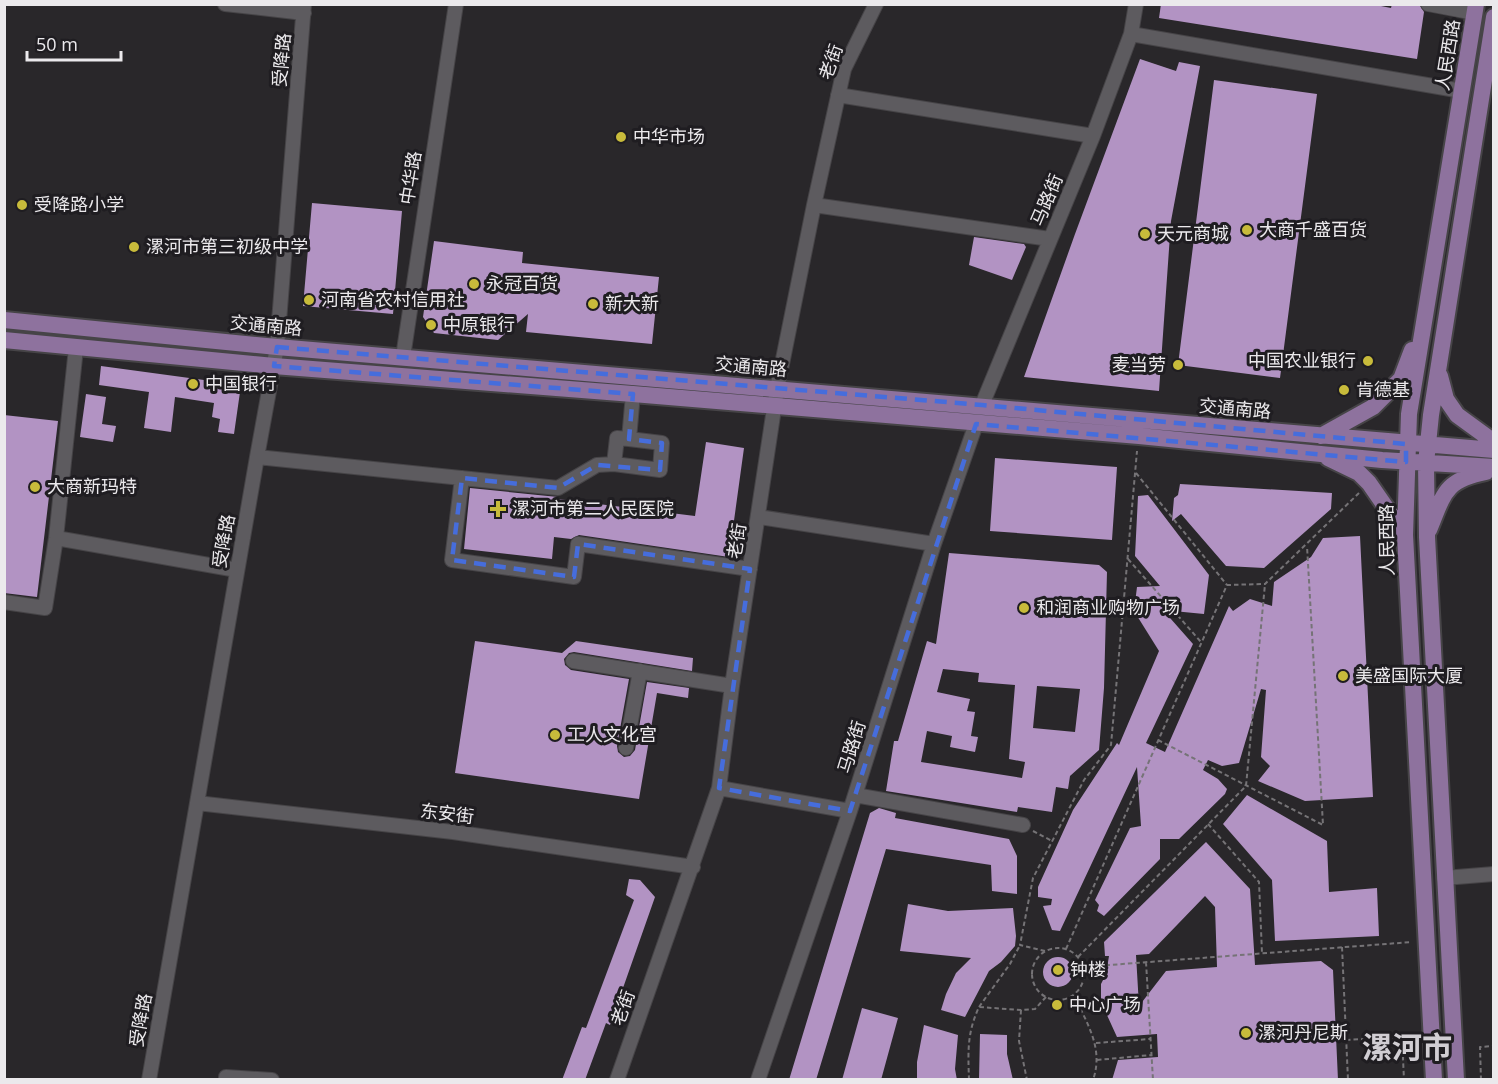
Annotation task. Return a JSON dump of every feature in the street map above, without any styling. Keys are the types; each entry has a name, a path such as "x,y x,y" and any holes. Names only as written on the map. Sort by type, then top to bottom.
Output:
{"main road":[{"name":"人民西路","path":"1434,1080 1405,535 1406,444 1409,414 1476,9"},
{"path":"1456,1080 1427,537 1426,463 1438,371 1494,17"},
{"path":"1405,535 1369,483 1320,445 1373,407 1401,379 1425,318"},
{"name":"交通南路","path":"4,320 277,347 982,405 1320,445 1406,462 1494,469"},
{"name":"交通南路","path":"4,340 274,366 1138,436 1320,445 1406,444 1494,450"},
{"path":"1438,371 1446,399 1457,415 1494,442"},
{"path":"1427,537 1443,498 1455,481 1494,469"}],"street":[{"path":"225,4 304,9"},
{"name":"中华路","path":"403,357 456,4"},
{"name":"老街","path":"617,1080 719,788 732,686 777,389 844,69 876,4"},
{"name":"马路街","path":"982,405 1093,136 1131,34 1136,4"},
{"path":"1428,4 1476,9"},
{"name":"受降路","path":"149,1080 256,456 277,347 304,9"},
{"path":"1131,34 1462,92"},
{"path":"838,95 1093,136"},
{"path":"814,205 1050,239"},
{"path":"4,602 45,608 56,538 76,348"},
{"path":"629,439 633,394"},
{"name":"马路街","path":"758,1080 850,811 934,544 976,424"},
{"path":"256,456 558,488 597,465 614,464 660,470 662,443 617,438 614,464"},
{"path":"462,478 452,560 574,577 578,544 750,569"},
{"path":"759,517 934,544"},
{"path":"56,538 237,570"},
{"path":"573,661 732,686"},
{"path":"626,748 639,671"},
{"path":"719,788 850,811"},
{"path":"855,795 1023,825"},
{"name":"东安街","path":"197,803 453,832 693,867"},
{"path":"1444,878 1494,874"},
{"path":"226,1080 226,1077 272,1080"}],"path":[{"path":"969,1080 968,1056 971,1025 979,1007 1010,964 1020,945 1033,878 1084,780 1111,745 1138,436"},
{"path":"1136,472 1227,585"},
{"path":"1078,957 1246,786 1265,584 1369,483"},
{"path":"1158,740 1323,825 1307,544"},
{"path":"1128,560 1202,642"},
{"path":"1227,585 1265,584"},
{"path":"1066,949 1227,585"},
{"path":"1208,824 1259,882 1262,953"},
{"path":"1023,825 1052,841"},
{"path":"1083,967 1426,941"},
{"path":"1020,945 1044,951 1066,949 1078,957 1083,967 1083,982 1074,994 1060,1000 1046,997 1039,992 1032,978 1034,963 1044,951"},
{"path":"1342,947 1348,1080"},
{"path":"1146,962 1153,1080"},
{"path":"1074,994 1096,1043 1098,1066 1093,1080"},
{"path":"979,1007 1035,1009 1046,997"},
{"path":"1021,1010 1019,1041 1027,1080"},
{"path":"1346,1041 1402,1037 1404,1080"},
{"path":"1096,1043 1150,1039"},
{"path":"1481,1080 1480,1047 1494,1046"},
{"path":"1097,1060 1152,1055"}],"highlighted area":[{"path":"277,347 982,405 1406,444 1406,462 976,424 850,811 719,788 750,569 578,544 574,577 452,560 462,478 558,488 597,465 660,470 662,443 629,439 633,394 274,366"}],"building":[{"path":"1161,4 1371,4 1391,8 1392,4 1419,4 1424,12 1417,59 1159,18"},
{"name":"天元商城","path":"1140,59 1176,71 1179,62 1200,66 1171,221 1159,391 1024,377 1075,234"},
{"name":"大商千盛百货","path":"1214,80 1317,94 1280,378 1178,365"},
{"path":"312,203 402,211 393,314 303,306"},
{"path":"974,237 1024,244 1026,247 1012,280 969,265"},
{"path":"434,241 523,252 522,263 659,277 652,344 526,332 528,314 498,340 434,333 423,317"},
{"path":"101,366 241,385 234,434 218,432 220,419 212,417 214,403 175,397 171,432 144,428 149,392 99,385"},
{"path":"86,394 106,397 102,424 116,426 113,442 80,437"},
{"path":"4,415 58,421 37,597 4,593"},
{"path":"706,442 744,448 729,557 579,535 571,539 554,537 552,559 464,549 470,488 558,497 558,499 695,516"},
{"path":"995,458 1117,467 1112,540 990,531"},
{"path":"1180,484 1332,493 1331,509 1264,568 1226,566 1181,514 1172,521 1174,498 1178,495"},
{"path":"1148,495 1209,575 1204,614 1163,610 1193,644 1146,743 1165,752 1229,606 1233,611 1250,599 1272,606 1274,582 1311,557 1323,538 1360,536 1373,797 1305,801 1258,781 1270,766 1261,757 1266,690 1261,689 1239,763 1222,766 1208,760 1203,770 1218,779 1227,789 1225,794 1179,839 1160,839 1160,859 1104,916 1097,911 1099,905 1095,900 1130,828 1141,826 1137,767 1060,931 1052,930 1043,906 1051,905 1052,899 1038,897 1038,887 1073,810 1117,743 1119,745 1159,651 1134,611 1137,587 1160,586 1135,556 1138,496"},
{"path":"949,553 1099,565 1107,572 1104,688 1099,750 1070,776 1068,789 1056,787 1052,812 1018,807 1017,812 886,791 894,741 898,741 927,641 936,644","holes":["943,669 979,673 978,682 1015,685 1009,759 1025,762 1022,778 921,762 927,731 952,736 950,747 975,752 978,737 971,736 975,712 967,711 970,699 937,692","1037,686 1080,689 1075,732 1033,728"]},
{"name":"工人文化宫","path":"475,641 562,653 576,641 693,658 692,671 574,652 569,653 564,659 565,665 571,670 629,679 617,746 618,752 624,757 630,756 635,750 647,682 689,688 688,698 657,693 639,799 455,773"},
{"path":"1247,795 1327,841 1329,892 1377,888 1379,936 1275,941 1272,880 1223,824"},
{"path":"879,808 896,813 895,818 1009,839 1017,856 1017,894 992,891 991,865 886,849 816,1080 789,1080 870,813"},
{"name":"漯河丹尼斯","path":"1206,842 1250,889 1255,965 1321,961 1333,970 1338,1080 1112,1080 1118,1060 1158,1057 1157,1034 1117,1037 1101,1002 1101,984 1106,974 1109,956 1105,956 1104,942","holes":["1205,896 1215,907 1217,967 1166,971 1139,1006 1136,955 1149,954"]},
{"path":"629,879 640,880 655,897 610,1025 606,1023 585,1080 562,1080 582,1027 586,1028 634,900 626,895"},
{"path":"908,904 948,911 1013,908 1015,946 1001,962 989,971 965,1017 941,1010 956,973 971,958 900,951"},
{"name":"钟楼","path":"1058,957 1069,961 1073,972 1069,983 1058,987 1047,983 1043,972 1047,961"},
{"path":"862,1008 898,1018 881,1080 842,1080"},
{"path":"924,1025 958,1035 955,1069 957,1080 917,1080 917,1062"},
{"path":"980,1034 1007,1035 1007,1054 1013,1080 979,1080"}],"place":[{"name":"中华市场","path":"621,137"},
{"name":"受降路小学","path":"22,205"},
{"name":"大商千盛百货","path":"1247,230"},
{"name":"天元商城","path":"1145,234"},
{"name":"漯河市第三初级中学","path":"134,247"},
{"name":"永冠百货","path":"474,284"},
{"name":"河南省农村信用社","path":"309,300"},
{"name":"新大新","path":"593,304"},
{"name":"中原银行","path":"431,325"},
{"name":"中国农业银行","path":"1368,361"},
{"name":"麦当劳","path":"1178,365"},
{"name":"中国银行","path":"193,384"},
{"name":"肯德基","path":"1344,390"},
{"name":"大商新玛特","path":"35,487"},
{"name":"漯河市第二人民医院","path":"498,509"},
{"name":"和润商业购物广场","path":"1024,608"},
{"name":"美盛国际大厦","path":"1343,676"},
{"name":"工人文化宫","path":"555,735"},
{"name":"钟楼","path":"1058,970"},
{"name":"中心广场","path":"1057,1005"},
{"name":"漯河丹尼斯","path":"1246,1033"}],"district":[{"name":"漯河市","path":"1407,1048"}]}
